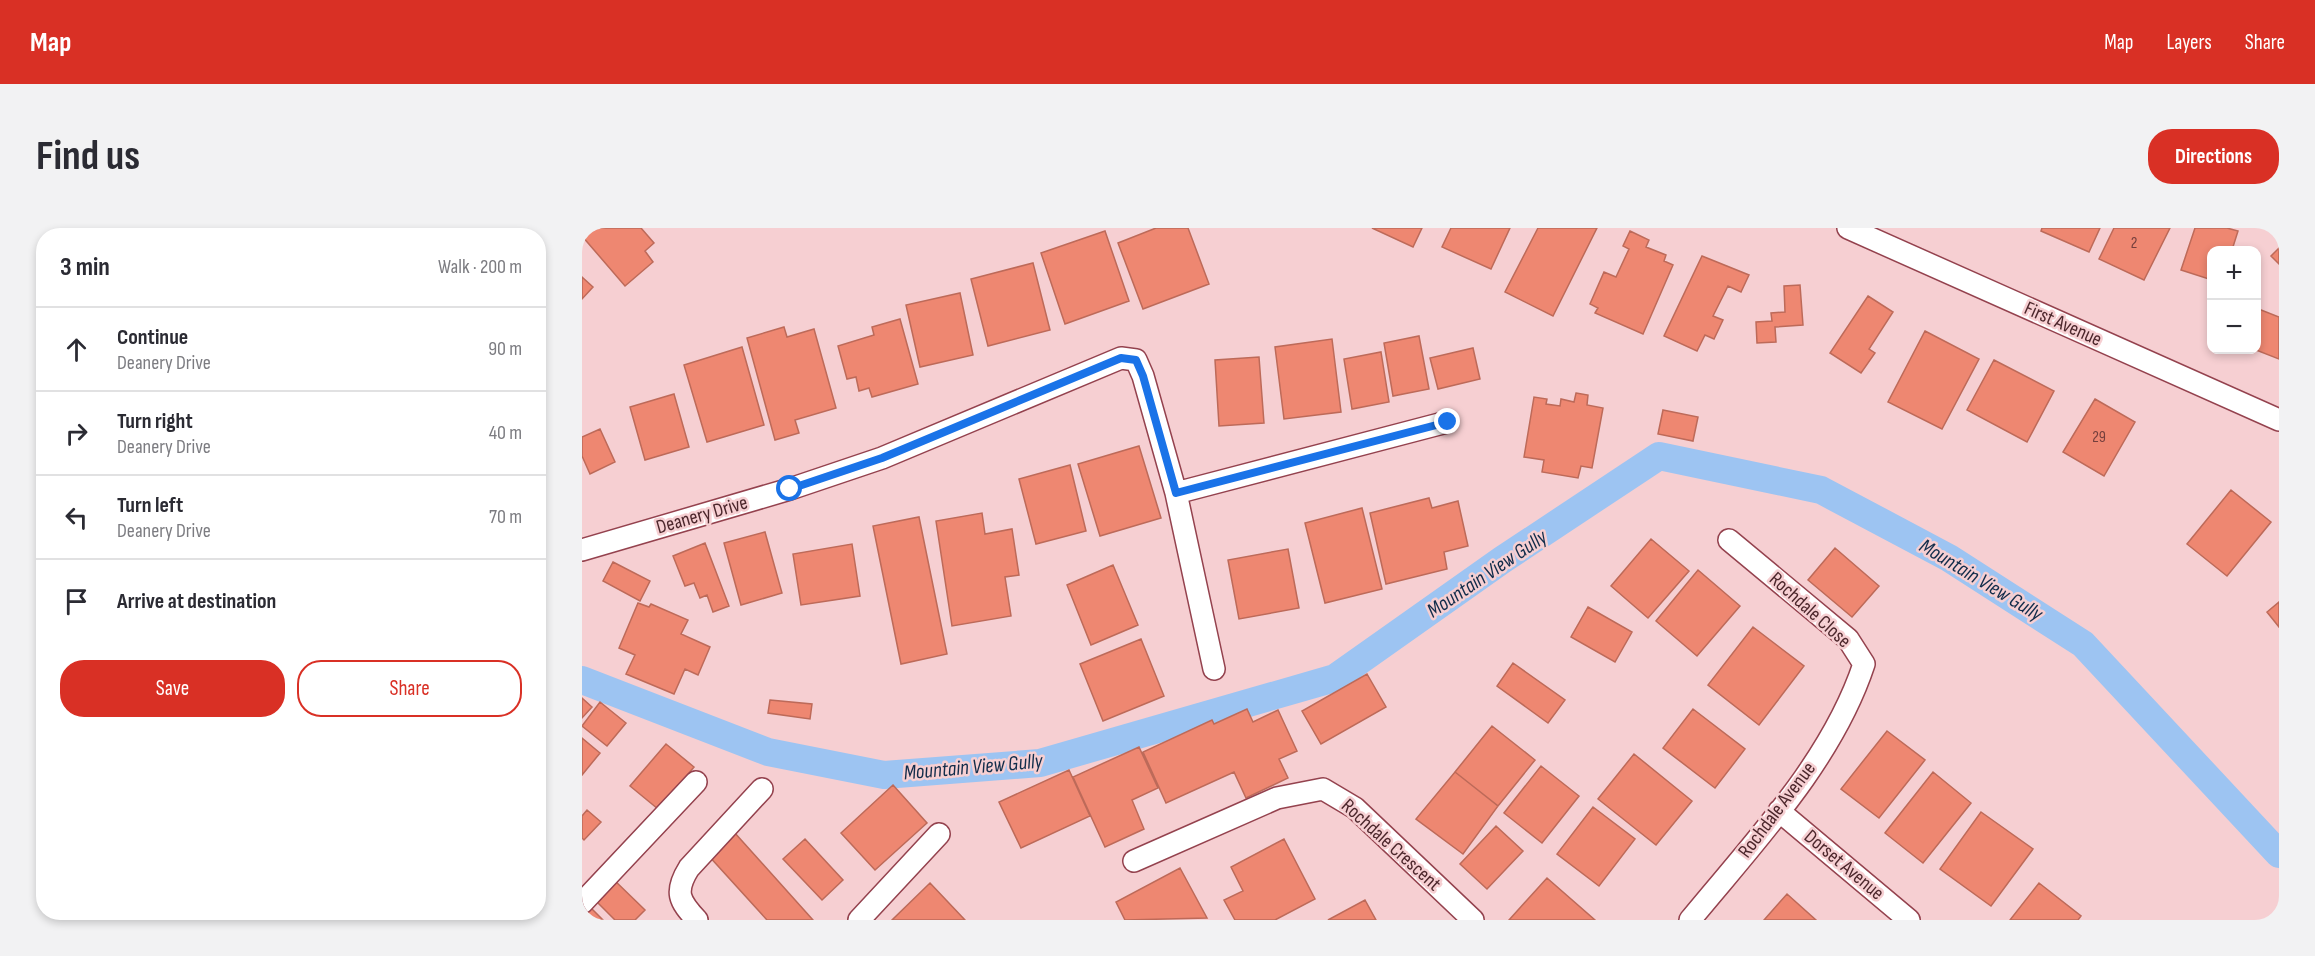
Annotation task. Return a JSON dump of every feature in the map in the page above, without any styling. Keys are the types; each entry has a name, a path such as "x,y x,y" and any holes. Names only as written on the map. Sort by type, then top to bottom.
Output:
{"street":[{"name":"First Avenue","path":"1848,228 2279,420"},
{"name":"Deanery Drive","path":"582,550 790,489 882,458 1121,358 1136,360 1143,376 1176,493"},
{"path":"1214,669 1176,493 1448,422"},
{"name":"Rochdale Close","path":"1729,540 1848,639 1864,664 1854,693"},
{"name":"Rochdale Avenue","path":"1690,920 1779,811 1821,751 1854,693"},
{"path":"582,903 696,782"},
{"path":"697,920 679,895 681,881 689,868 762,789"},
{"name":"Rochdale Crescent","path":"1134,861 1277,798 1323,789 1355,808 1473,920"},
{"name":"Dorset Avenue","path":"1779,811 1909,920"},
{"path":"859,920 939,834"}],"building":[{"path":"592,228 641,228 654,243 645,251 653,262 625,286 582,236"},
{"path":"1156,228 1188,228 1209,284 1143,309 1118,243"},
{"path":"1372,228 1422,228 1413,247"},
{"path":"1451,228 1510,228 1491,269 1442,247"},
{"path":"1538,228 1597,228 1553,316 1505,292"},
{"path":"2042,228 2100,228 2089,252 2041,231"},
{"path":"2114,228 2170,228 2144,280 2099,259"},
{"path":"2195,228 2227,228 2238,231 2233,246 2207,246 2207,278 2181,270"},
{"path":"1105,231 1129,301 1065,324 1041,253"},
{"path":"1630,231 1649,240 1646,247 1666,255 1664,261 1673,265 1643,334 1595,313 1598,308 1590,304 1604,272 1616,277 1629,249 1623,246"},
{"path":"2279,248 2279,264 2271,256"},
{"path":"1702,256 1749,275 1741,292 1728,286 1713,316 1723,320 1714,339 1705,335 1697,351 1664,336"},
{"path":"1033,263 1050,330 988,346 971,279"},
{"path":"582,277 593,287 582,299"},
{"path":"1800,285 1803,325 1775,327 1776,342 1757,343 1756,322 1772,321 1771,313 1785,312 1784,286"},
{"path":"960,293 973,355 920,367 906,305"},
{"path":"1868,296 1893,312 1869,349 1875,353 1861,373 1830,353"},
{"path":"2261,310 2279,317 2279,359 2261,352"},
{"path":"900,319 918,384 872,397 869,388 859,391 856,377 847,379 838,346 874,335 872,327"},
{"path":"784,327 787,337 814,329 836,408 795,420 799,433 775,440 747,338"},
{"path":"1925,331 1979,359 1942,429 1888,402"},
{"path":"1419,336 1429,389 1393,396 1384,343"},
{"path":"1332,339 1341,412 1284,419 1275,347"},
{"path":"742,347 764,425 707,442 684,365"},
{"path":"1473,348 1480,379 1438,389 1430,358"},
{"path":"1381,352 1389,402 1352,409 1344,359"},
{"path":"1259,357 1264,423 1219,426 1215,360"},
{"path":"1994,360 2054,391 2027,442 1967,410"},
{"path":"1576,393 1588,395 1587,405 1603,408 1592,468 1581,466 1578,478 1542,472 1544,460 1524,457 1534,397 1547,399 1546,404 1560,406 1561,399 1574,402"},
{"path":"674,394 689,447 645,460 630,407"},
{"path":"2095,399 2135,422 2104,476 2063,452"},
{"path":"1663,410 1698,417 1693,441 1658,434"},
{"path":"600,429 615,462 590,474 582,456 582,437"},
{"path":"1139,446 1161,518 1100,536 1078,464"},
{"path":"1070,465 1086,531 1036,544 1019,479"},
{"path":"2231,490 2271,522 2227,576 2187,544"},
{"path":"1429,498 1432,508 1458,501 1468,546 1444,552 1447,569 1386,584 1370,513"},
{"path":"1362,508 1382,589 1325,603 1305,523"},
{"path":"982,513 985,534 1012,529 1019,575 1005,577 1011,616 952,626 936,521"},
{"path":"919,517 947,654 901,664 873,526"},
{"path":"765,532 782,593 741,605 724,543"},
{"path":"1651,539 1689,571 1648,618 1611,586"},
{"path":"705,543 729,606 713,612 707,595 700,598 694,583 685,586 673,556"},
{"path":"852,544 860,596 801,605 793,554"},
{"path":"1835,548 1879,586 1852,617 1808,580"},
{"path":"1288,549 1299,608 1239,619 1228,560"},
{"path":"613,562 650,581 640,601 603,581"},
{"path":"1113,565 1138,625 1091,645 1067,585"},
{"path":"1698,570 1740,606 1697,656 1656,621"},
{"path":"2279,602 2279,627 2267,612"},
{"path":"638,603 649,607 651,604 688,620 681,634 710,647 698,675 685,669 674,694 626,674 635,655 619,648"},
{"path":"1588,607 1632,632 1615,662 1571,637"},
{"path":"1753,627 1804,666 1759,725 1708,685"},
{"path":"1141,639 1164,696 1103,721 1080,664"},
{"path":"1513,663 1565,700 1548,723 1497,686"},
{"path":"1367,674 1386,707 1321,744 1302,711"},
{"path":"582,698 592,707 582,718"},
{"path":"770,700 812,704 810,719 768,713"},
{"path":"600,702 626,723 607,746 582,726"},
{"path":"1247,709 1253,722 1278,710 1297,751 1279,759 1288,778 1246,798 1234,772 1166,803 1143,752 1212,720 1214,724"},
{"path":"1693,709 1745,749 1715,788 1663,748"},
{"path":"1492,726 1535,760 1498,806 1455,772"},
{"path":"1887,731 1925,760 1879,818 1841,789"},
{"path":"582,738 600,753 582,775"},
{"path":"666,744 694,767 658,809 630,786"},
{"path":"1139,747 1158,788 1132,800 1144,829 1105,847 1073,777"},
{"path":"1634,754 1692,801 1656,845 1598,799"},
{"path":"1541,766 1579,796 1542,843 1504,813"},
{"path":"1069,770 1090,816 1021,848 999,802"},
{"path":"1455,772 1498,806 1463,854 1416,819"},
{"path":"1933,772 1971,803 1923,863 1885,833"},
{"path":"893,785 927,823 875,870 841,833"},
{"path":"1593,807 1635,839 1599,886 1557,854"},
{"path":"587,810 601,822 584,840 582,838 582,816"},
{"path":"1981,812 2033,849 1991,906 1940,869"},
{"path":"1496,826 1523,851 1487,889 1460,864"},
{"path":"734,832 813,920 767,920 708,855"},
{"path":"805,839 843,880 822,900 783,859"},
{"path":"1284,839 1315,899 1275,920 1235,920 1224,900 1243,891 1231,867"},
{"path":"1180,868 1207,918 1125,920 1116,902"},
{"path":"610,876 645,910 635,920 615,920 591,896"},
{"path":"1547,878 1595,920 1509,920"},
{"path":"930,883 965,920 892,920"},
{"path":"2039,883 2081,916 2078,920 2010,920"},
{"path":"1787,894 1816,920 1764,920"},
{"path":"1365,900 1376,920 1328,920"},
{"path":"591,908 603,920 582,920"}],"waterway":[{"name":"Mountain View Gully","path":"582,680 768,752 884,775 1040,763 1335,678 1502,560 1659,456 1821,490 1949,558 2083,644 2279,854"}],"route":[{"path":"790,489 882,458 1121,358 1136,360 1143,376 1176,493 1448,422"}]}
